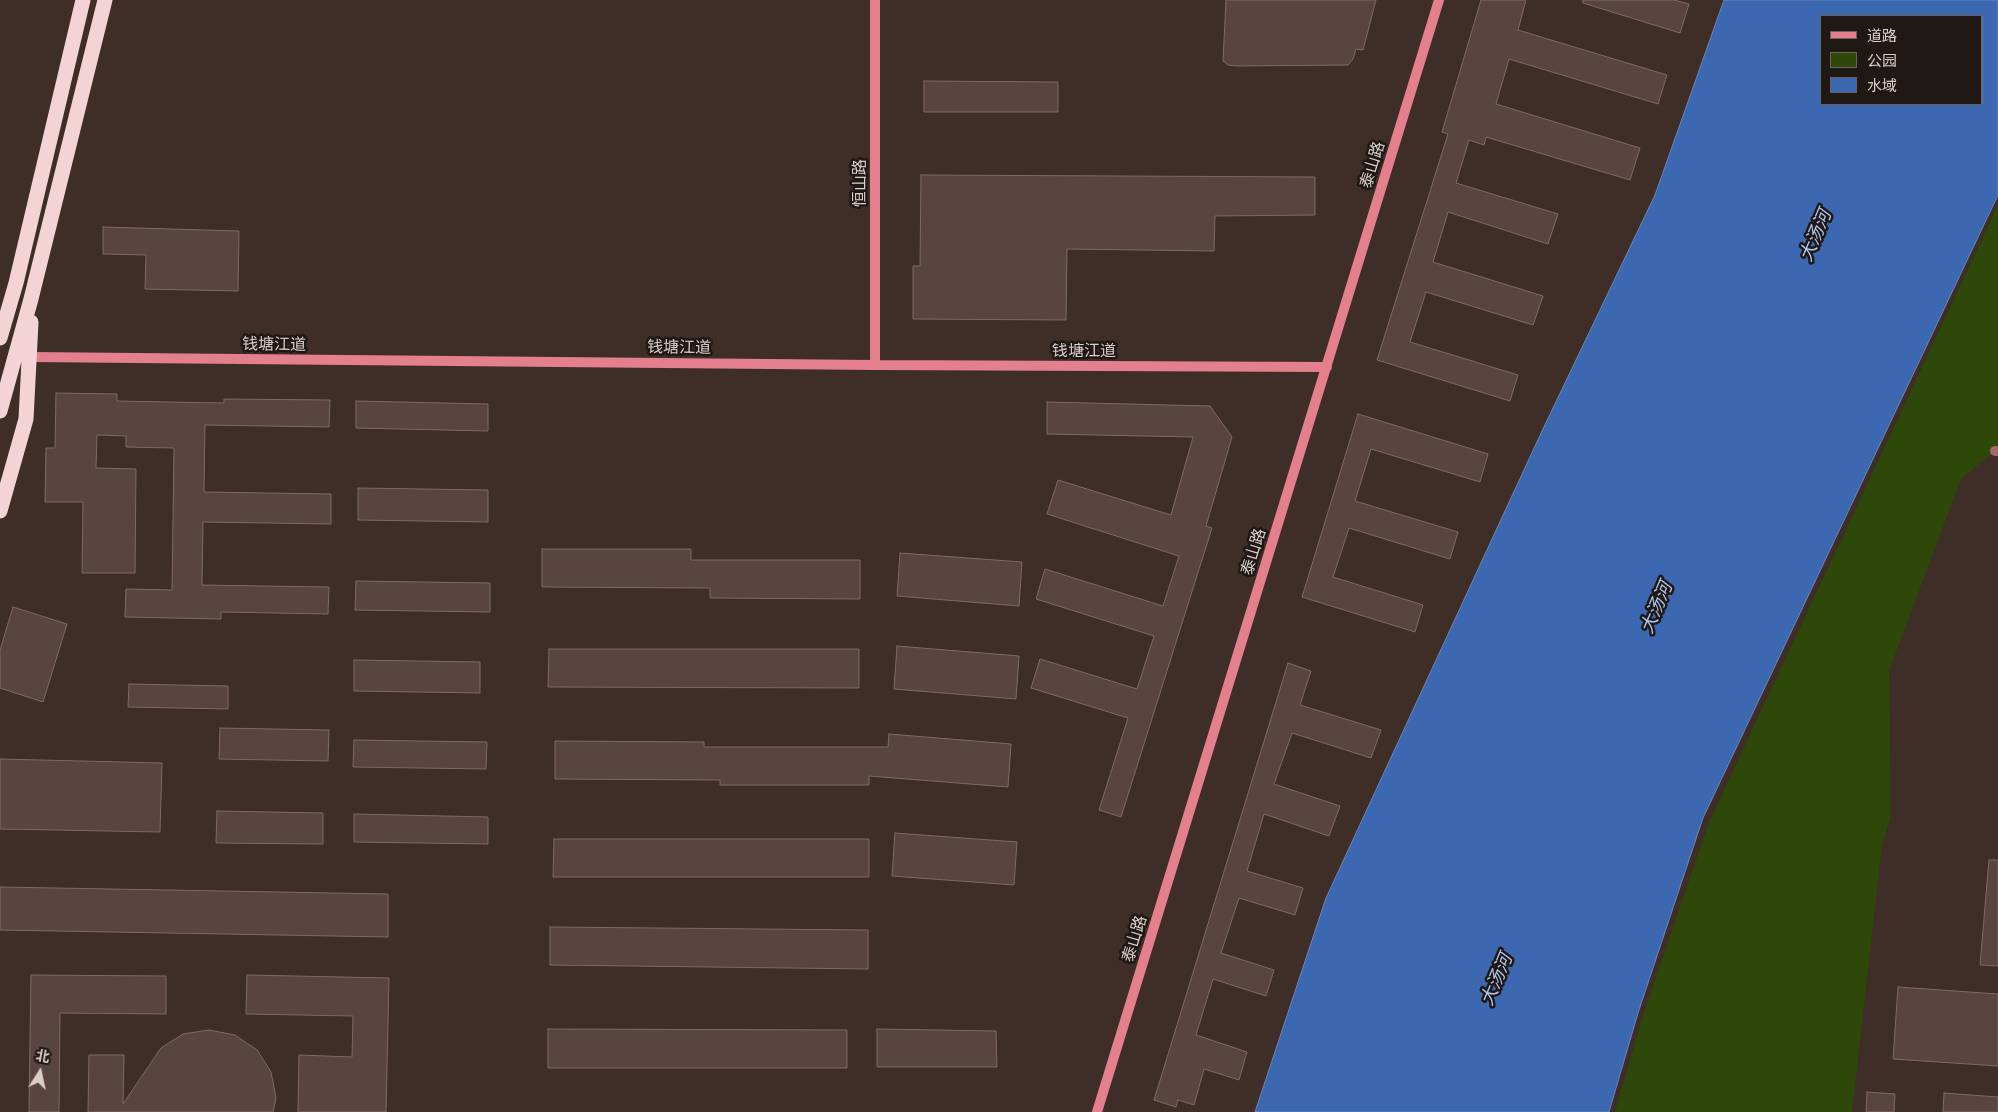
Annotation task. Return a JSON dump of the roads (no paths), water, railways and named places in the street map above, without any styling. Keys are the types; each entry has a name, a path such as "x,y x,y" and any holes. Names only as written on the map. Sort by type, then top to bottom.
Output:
{"highway":[{"path":"0,338 16,283 82,0"},
{"path":"0,411 31,299 105,0"},
{"path":"0,511 26,419 31,299"}],"street":[{"name":"恒山路","path":"875,0 875,365"},
{"name":"泰山路","path":"1097,1112 1439,0"},
{"name":"钱塘江道","path":"30,357 1327,367"}],"water":[{"name":"大汤河","path":"1724,0 1998,0 1998,195 1703,818 1638,1013 1609,1112 1255,1112 1326,898 1542,431 1655,195"}]}
